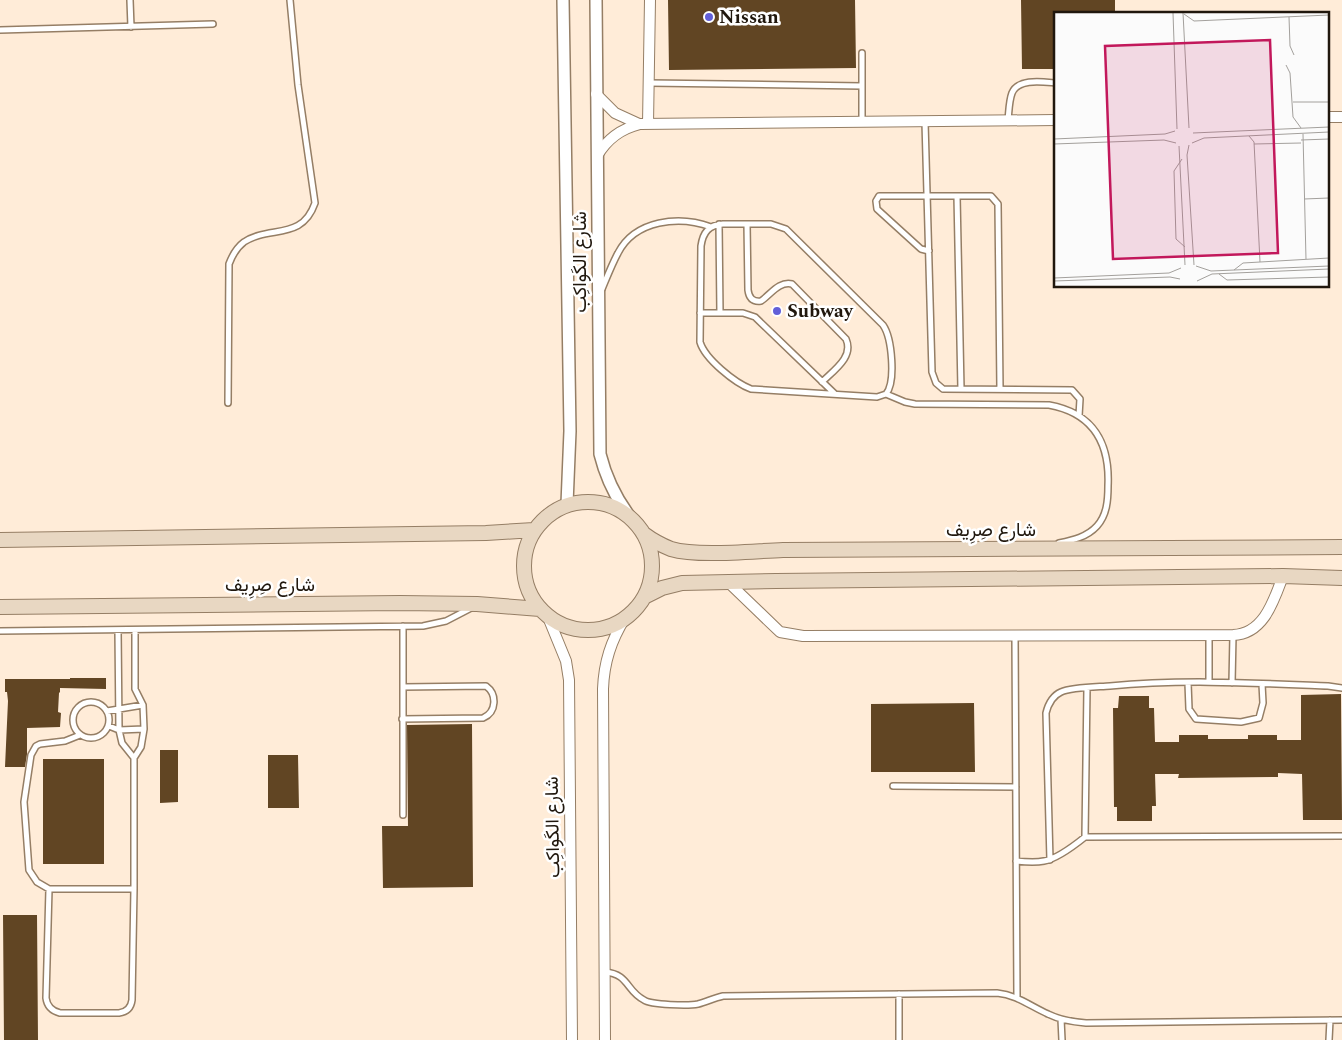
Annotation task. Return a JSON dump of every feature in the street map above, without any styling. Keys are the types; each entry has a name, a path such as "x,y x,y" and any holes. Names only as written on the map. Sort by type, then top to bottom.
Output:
{"main road":[{"path":"584,501 600,502 616,508 630,517 644,534 649,546 652,566 649,585 644,597 635,609 613,625 600,629 586,630 560,624 544,613 530,595 525,579 523,562 526,545 534,530 543,519 554,510 567,504 584,501"},
{"path":"0,540 486,533 534,530"},
{"name":"شارع صِرِيف","path":"644,534 657,543 687,552 1342,546"},
{"path":"644,597 672,585 728,582 1283,576 1342,578"},
{"name":"شارع صِرِيف","path":"0,607 477,604 544,613"}],"street":[{"name":"شارع الكَواكِب","path":"563,0 570,440 567,504"},
{"name":"شارع الكَواكِب","path":"596,0 600,454 610,488 630,517"},
{"path":"644,124 649,83 650,0"},
{"path":"596,94 615,113 644,124"},
{"path":"597,156 614,135 622,130 644,124 1054,120"},
{"path":"728,582 780,632 803,636 1239,635 1252,629 1270,611 1283,576"},
{"name":"شارع الكَواكِب","path":"544,613 566,661 569,680 572,1040"},
{"path":"605,1040 603,689 606,659 614,638 625,618"}],"lane":[{"path":"130,0 131,26"},
{"path":"228,403 229,264 234,252 244,242 294,228 304,222 311,214 315,203 298,85 290,0"},
{"path":"0,30 213,24"},
{"path":"862,53 862,122"},
{"path":"1007,120 1013,91 1018,86 1027,82 1054,83"},
{"path":"649,83 862,86"},
{"path":"925,121 932,372 936,383 943,389 1072,390 1080,400 1079,416"},
{"path":"929,251 921,249 877,210 876,201 879,196 991,196 998,204 1000,389"},
{"path":"957,196 961,389"},
{"path":"598,298 618,252 636,232 662,222 689,222 711,227"},
{"path":"719,224 720,312"},
{"path":"719,224 747,224 771,224 786,229 883,324 889,335 891,347 890,385 886,394 880,397 764,391 745,386 704,352 700,342 700,313 701,246 704,233 711,227 719,224"},
{"path":"747,224 748,290 750,298 754,301 762,301 780,285 784,283 792,284 846,339 849,346 846,357 822,382"},
{"path":"700,313 743,313 760,320 835,395"},
{"path":"886,394 915,404 1060,407 1079,416 1095,430 1101,439 1105,452 1108,481 1106,510 1096,527 1082,537 1033,549"},
{"path":"0,631 423,626 446,621 468,611 477,604"},
{"path":"403,626 403,815"},
{"path":"118,630 119,730 125,748 134,758"},
{"path":"49,888 46,998 48,1005 53,1011 60,1013 123,1013 127,1011 131,1004 134,889 134,758 141,748 144,729 143,705 135,689 135,630"},
{"path":"1208,635 1209,682"},
{"path":"1232,682 1233,635"},
{"path":"1015,636 1017,997"},
{"path":"1050,860 1046,713 1048,704 1060,692 1130,684 1209,682 1342,688"},
{"path":"1188,683 1189,709 1196,719 1241,722 1259,718 1263,703 1262,684"},
{"path":"402,719 483,718 490,715 493,710 493,694 486,686 403,687"},
{"path":"1085,837 1087,688"},
{"path":"87,702 99,703 107,711 110,721 109,726 98,737 86,738 80,735 76,731 73,719 77,708 87,702"},
{"path":"107,711 143,705"},
{"path":"109,726 119,730 144,729"},
{"path":"80,735 65,741 40,744 36,746 31,755 24,794 27,863 29,870 37,882 49,888 134,889"},
{"path":"893,786 1016,787"},
{"path":"1016,861 1043,862 1050,860 1085,837 1342,836"},
{"path":"604,972 619,975 642,1000 656,1004 698,1004 723,996 996,993 1017,997 1038,1010 1062,1019 1086,1023 1342,1020"},
{"path":"899,994 899,1040"},
{"path":"1062,1019 1062,1040"},
{"path":"1329,1040 1330,1020"}],"shaded area":[{"path":"0,0 1342,0 1342,1040 0,1040"}],"building":[{"path":"668,0 855,0 856,68 669,70"},
{"path":"1021,0 1115,0 1115,12 1054,12 1054,69 1022,69"},
{"path":"106,678 106,689 60,688 58,712 61,713 60,727 27,728 25,767 5,767 8,701 7,692 5,692 5,679"},
{"path":"1341,694 1342,820 1303,820 1302,774 1278,773 1278,777 1178,778 1179,774 1155,774 1156,806 1152,806 1152,821 1117,821 1117,807 1114,807 1113,708 1118,708 1119,696 1149,696 1149,708 1154,708 1155,742 1179,742 1179,735 1208,735 1208,739 1248,739 1248,735 1277,735 1277,740 1301,740 1301,695"},
{"path":"974,703 975,772 871,772 871,704"},
{"path":"472,724 473,887 383,888 382,826 408,826 407,725"},
{"path":"160,750 178,750 178,802 160,803"},
{"path":"268,755 298,755 299,808 268,808"},
{"path":"43,759 104,759 104,864 43,864"},
{"path":"3,915 37,915 38,1040 4,1040"}],"place":[{"name":"Nissan","path":"709,17"},
{"name":"Subway","path":"777,311"}]}
